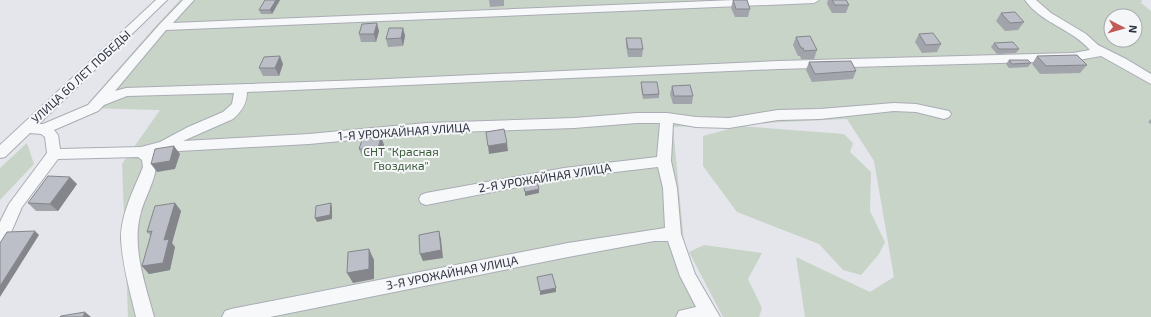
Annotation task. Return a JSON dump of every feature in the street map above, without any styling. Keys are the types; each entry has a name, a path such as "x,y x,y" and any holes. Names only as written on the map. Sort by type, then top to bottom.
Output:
{"street":[{"name":"УЛИЦА 60 ЛЕТ ПОБЕДЫ","path":"1,152 162,0"},
{"path":"27,128 44,129 92,108 99,102 163,27 189,0"},
{"path":"163,27 814,0"},
{"path":"1030,0 1046,14 1081,37 1099,52 1151,80"},
{"path":"99,102 126,92 373,84 785,65 1073,57 1099,52"},
{"path":"160,147 196,129 226,117 237,108 242,98 240,88"},
{"name":"1-Я УРОЖАЙНАЯ УЛИЦА","path":"54,154 142,152 160,147 309,139 426,128 574,123 637,118 667,118 696,122 729,123 778,115 820,114 894,107 916,108 944,114"},
{"path":"667,118 664,161 670,188 673,234 688,276 710,315 685,317"},
{"path":"0,239 16,204 54,154 51,135 44,129"},
{"path":"142,152 149,158 150,167 133,212 128,237 134,272 145,317"},
{"name":"2-Я УРОЖАЙНАЯ УЛИЦА","path":"426,199 564,173 664,161"},
{"name":"3-Я УРОЖАЙНАЯ УЛИЦА","path":"231,317 568,250 654,235 673,234"}],"green space":[{"name":"СНТ \"Красная Гвоздика\"","path":"180,0 1141,0 1143,2 1140,2 1151,11 1151,317 805,317 796,257 870,292 894,277 874,161 847,119 673,127 685,253 717,317 128,317 122,164 160,110 84,108"},
{"path":"740,126 844,134 853,143 850,152 871,172 870,211 885,242 879,254 861,275 843,270 819,244 737,212 703,166 703,136"},
{"path":"27,143 34,164 0,200 0,168"},
{"path":"704,245 762,253 748,279 762,308 759,317 723,317 689,252"}],"building":[{"path":"265,0 276,0 270,10 259,10"},
{"path":"733,0 747,0 750,9 736,9"},
{"path":"832,0 846,0 849,5 835,5"},
{"path":"1015,12 1024,22 1010,23 1001,13"},
{"path":"377,23 374,34 359,34 362,24"},
{"path":"389,28 403,28 401,38 386,39"},
{"path":"933,33 941,44 926,45 919,34"},
{"path":"810,36 817,50 804,51 796,37"},
{"path":"626,38 641,38 643,49 628,49"},
{"path":"1013,42 1019,49 999,49 994,43"},
{"path":"1077,55 1087,65 1046,66 1037,56"},
{"path":"280,56 275,68 259,68 264,57"},
{"path":"1009,60 1028,60 1031,63 1012,64"},
{"path":"851,61 856,71 815,74 809,62"},
{"path":"641,82 657,82 659,94 643,95"},
{"path":"690,85 693,96 674,96 672,86"},
{"path":"504,129 507,143 488,146 486,132"},
{"path":"363,137 381,137 378,149 359,149"},
{"path":"174,146 170,161 151,164 155,149"},
{"path":"48,176 70,177 50,204 28,203"},
{"path":"537,181 539,189 525,192 523,183"},
{"path":"175,203 164,240 169,239 163,263 142,266 152,231 147,232 155,206"},
{"path":"331,203 330,215 315,218 316,206"},
{"path":"35,231 0,286 0,243 7,232"},
{"path":"439,231 441,250 420,254 419,235"},
{"path":"369,249 369,269 347,273 348,252"},
{"path":"552,274 556,288 540,291 537,277"},
{"path":"85,312 83,317 60,317 61,316"}]}
